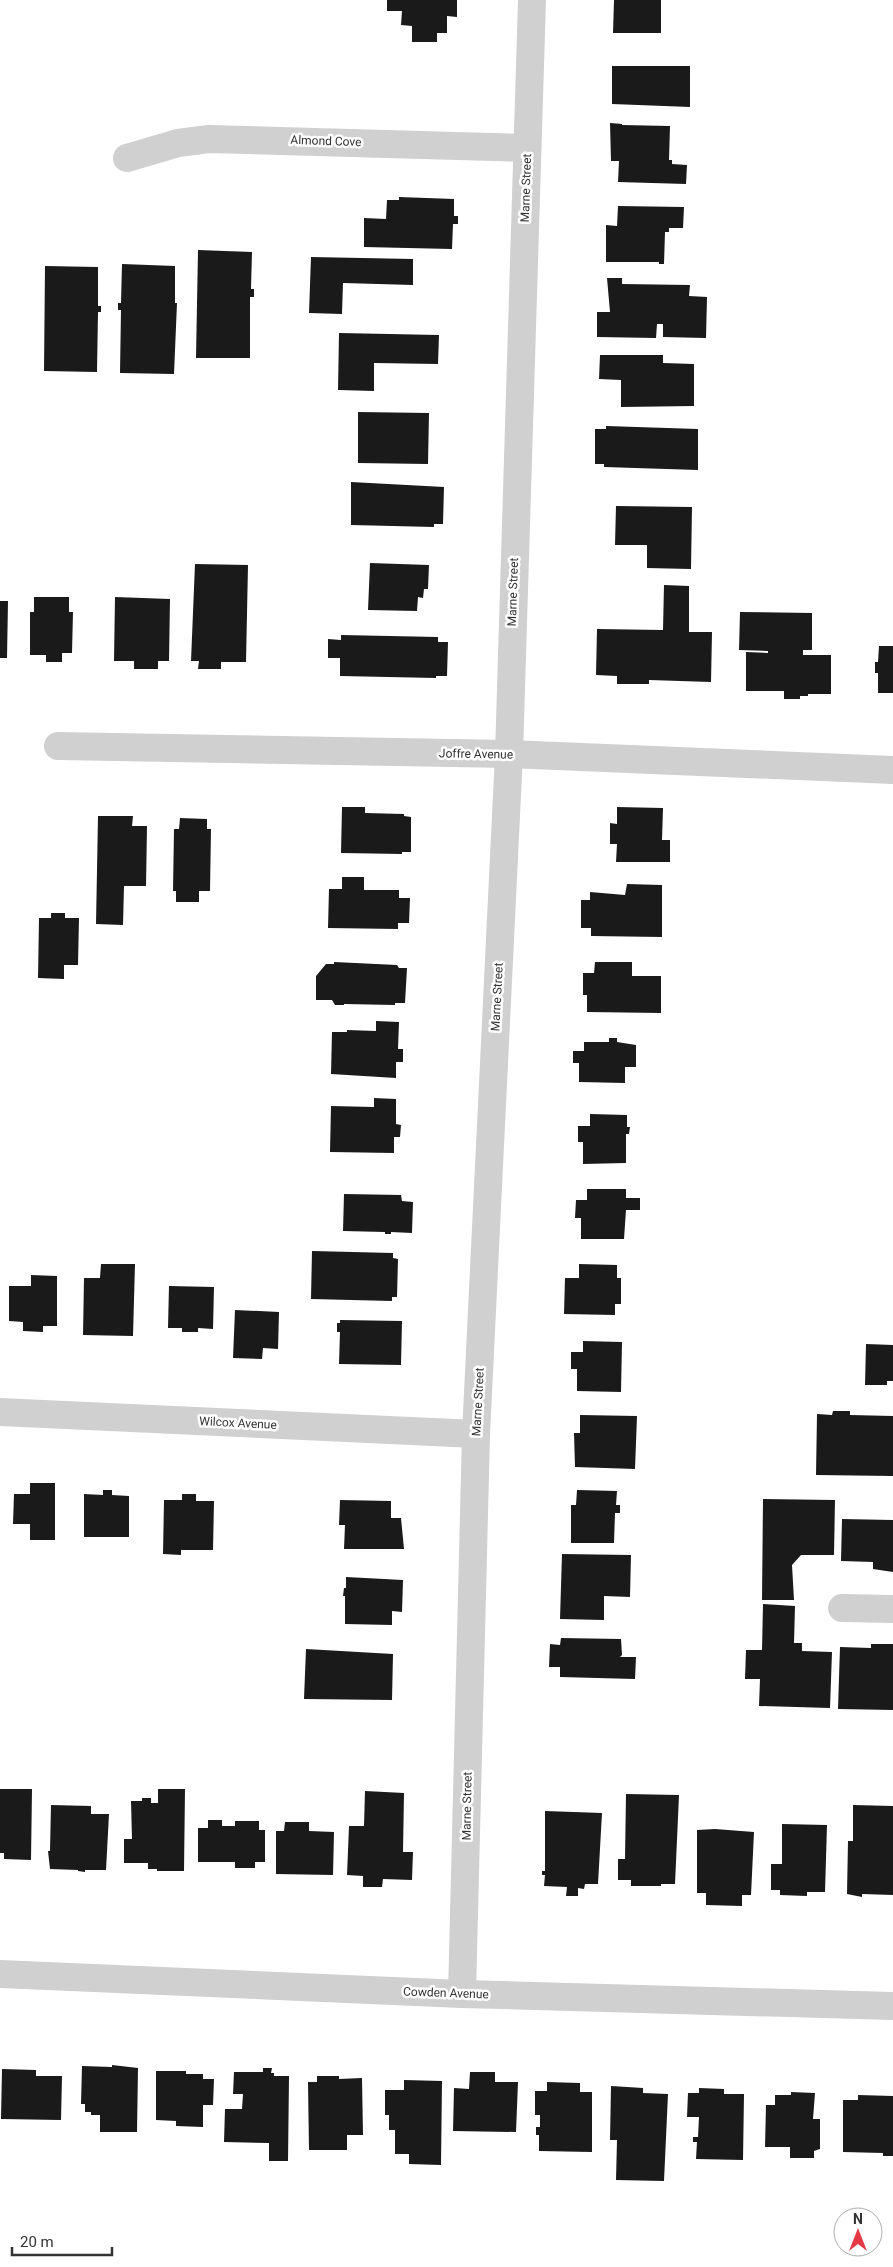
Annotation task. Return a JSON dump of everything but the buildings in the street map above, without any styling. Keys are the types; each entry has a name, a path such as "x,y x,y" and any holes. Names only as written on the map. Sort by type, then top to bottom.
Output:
{"street":[{"name":"Marne Street","path":"462,1994 476,1434 509,754 532,0"},
{"name":"Almond Cove","path":"127,158 178,143 218,138 527,148"},
{"name":"Joffre Avenue","path":"58,746 509,754 893,770"},
{"name":"Wilcox Avenue","path":"0,1412 476,1434"},
{"path":"842,1608 893,1609"},
{"name":"Cowden Avenue","path":"0,1974 462,1994 893,2006"}]}
